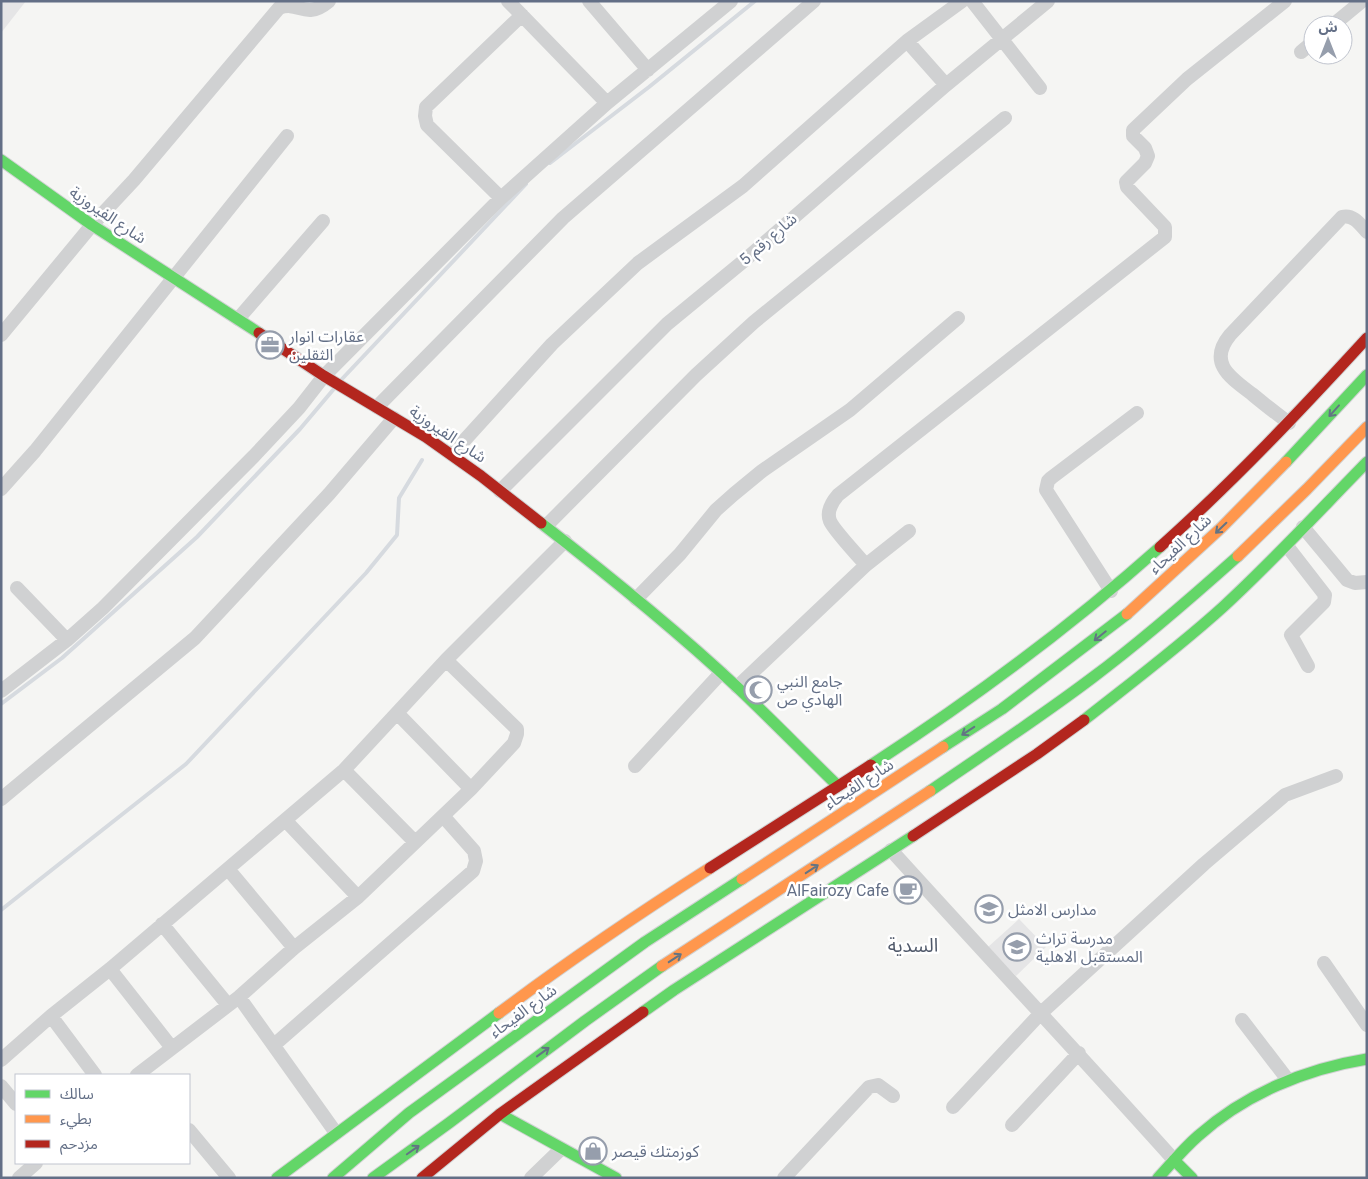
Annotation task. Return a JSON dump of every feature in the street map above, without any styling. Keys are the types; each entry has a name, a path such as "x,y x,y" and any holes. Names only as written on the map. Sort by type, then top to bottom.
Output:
{"main road":[{"name":"شارع الفيروزية","path":"1,160 92,225 173,278 333,381 452,454 565,541 672,629 737,687 838,786"},
{"path":"278,1178 556,970 637,931 838,786 995,698 1205,507 1290,423 1367,338"},
{"name":"شارع الفيحاء","path":"373,1178 438,1148 542,1053 666,979 846,829 995,698 1095,640 1138,605 1256,494 1367,375"},
{"name":"شارع الفيحاء","path":"333,1178 409,1113 637,931 1028,743 1113,662 1203,588 1288,509 1367,427"},
{"path":"422,1178 438,1148 500,1114 666,979 891,850 1028,743 1078,724 1176,648 1223,607 1287,546 1303,527 1367,462"},
{"path":"1158,1178 1199,1136 1229,1113 1300,1075 1367,1059"},
{"path":"500,1114 616,1178"},
{"path":"1174,1160 1192,1178"}],"street":[{"path":"1,335 92,225 134,180 279,8 284,5 293,5 314,10 322,7 329,1"},
{"path":"508,1 607,103"},
{"path":"588,1 648,70"},
{"path":"1,691 67,640 103,608 299,408 333,381 501,198 607,103 731,1"},
{"path":"377,407 563,218 814,1"},
{"path":"452,454 552,344 638,263 743,186 907,41 962,1"},
{"path":"972,1 1040,88"},
{"name":"شارع رقم 5","path":"500,491 667,324 746,259 946,84 1048,1"},
{"path":"866,565 830,522 829,512 832,503 838,495 1165,237 1166,232 1162,223 1127,187 1126,182 1145,163 1148,156 1145,148 1133,136 1133,130 1187,79 1285,1"},
{"path":"1345,15 1362,1"},
{"path":"501,198 427,125 426,107 522,15"},
{"path":"907,41 946,84"},
{"path":"546,526 696,375 754,322 1005,118"},
{"path":"1,489 35,451 287,136"},
{"path":"1290,423 1228,375 1221,362 1222,348 1230,335 1342,218 1352,217 1367,232"},
{"path":"238,319 323,221"},
{"path":"636,599 680,554 716,510 734,494 769,466 850,410 958,318"},
{"path":"1112,591 1049,494 1046,485 1051,478 1137,413"},
{"path":"1,799 195,638 329,494 394,418"},
{"path":"1303,527 1347,580 1355,583 1367,582"},
{"path":"737,687 866,565 909,531"},
{"path":"1,1060 344,770 446,660 565,541"},
{"path":"1287,546 1325,595 1324,602 1291,635 1308,666"},
{"path":"17,588 67,640"},
{"path":"139,1074 234,1001 294,948 358,897 471,789 514,743 517,734 516,729 446,660"},
{"path":"635,766 721,673"},
{"path":"397,713 471,789"},
{"path":"344,770 415,842"},
{"path":"953,1107 1040,1014 1204,864 1285,795 1336,776"},
{"path":"274,1045 472,871 476,861 474,851 443,816"},
{"path":"286,821 358,897"},
{"path":"891,850 1040,1014 1079,1053 1174,1160"},
{"path":"228,869 294,948"},
{"path":"162,924 274,1045 336,1133"},
{"path":"1324,963 1367,1025"},
{"path":"110,969 172,1048"},
{"path":"51,1016 95,1074"},
{"path":"1242,1020 1288,1080"},
{"path":"1012,1125 1079,1053"},
{"path":"784,1178 869,1087 878,1085 892,1096"},
{"path":"1,1086 15,1103"},
{"path":"190,1131 229,1178"},
{"path":"531,1178 561,1149"},
{"path":"19,1178 35,1164"}],"shaded area":[{"path":"1,1 26,1 1,33"},
{"name":"مدرسة تراث المستقبل الاهلية","path":"1019,919 1046,947 1016,976 988,947"}],"waterway":[{"path":"550,163 649,87 755,1"},
{"path":"342,379 526,184"},
{"path":"1,704 62,658 197,537 300,429 333,390"},
{"path":"1,910 186,764 366,573 397,535 399,498 422,460"}],"traffic: fast":[{"path":"1,160 92,225 259,333"},
{"path":"1286,462 1367,375"},
{"path":"1084,720 1172,651 1242,590 1367,462"},
{"path":"541,523 616,582 714,665 838,786"},
{"path":"871,765 984,688 1056,634 1160,547"},
{"path":"930,791 1032,722 1111,664 1238,556"},
{"path":"943,747 1002,709 1127,614"},
{"path":"643,1012 674,990 913,836"},
{"path":"333,1178 409,1113 645,942 742,879"},
{"path":"373,1178 662,966"},
{"path":"277,1178 499,1013"},
{"path":"1158,1178 1198,1136 1216,1121 1256,1096 1321,1069 1367,1059"},
{"path":"500,1114 616,1178"},
{"path":"1174,1160 1192,1178"}],"traffic: slow":[{"path":"1238,556 1367,427"},
{"path":"1127,614 1221,528 1286,462"},
{"path":"742,879 943,747"},
{"path":"662,966 930,791"},
{"path":"499,1013 603,939 710,868"}],"traffic: jam":[{"path":"259,333 324,376 426,437 481,476 541,523"},
{"path":"1160,547 1266,445 1367,338"},
{"path":"913,836 1037,754 1084,720"},
{"path":"710,868 871,765"},
{"path":"422,1178 500,1114 643,1012"}],"place":[{"name":"عقارات انوار الثقلين","path":"270,345"},
{"name":"جامع النبي الهادي ص","path":"758,690"},
{"name":"AlFairozy Cafe","path":"908,890"},
{"name":"مدارس الامثل","path":"989,909"},
{"name":"مدرسة تراث المستقبل الاهلية","path":"1017,947"},
{"name":"كوزمتك قيصر","path":"593,1151"}],"district":[{"name":"السدية","path":"913,945"}]}
